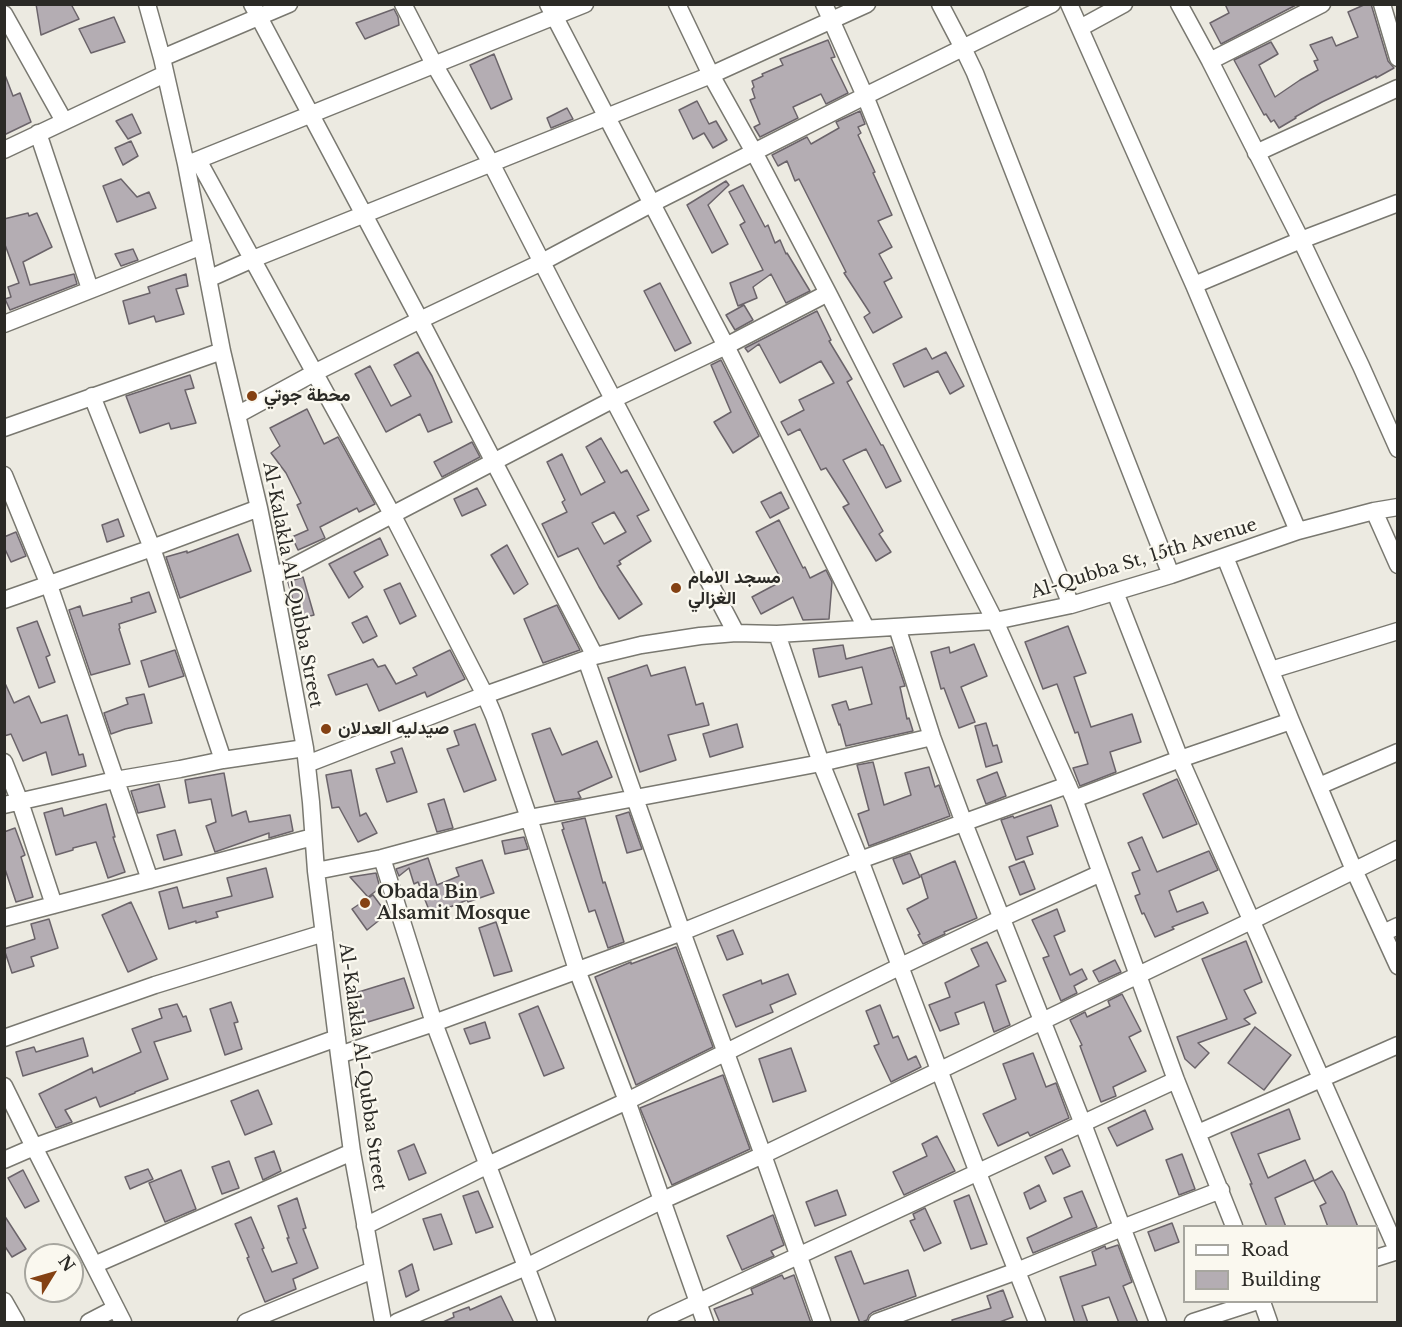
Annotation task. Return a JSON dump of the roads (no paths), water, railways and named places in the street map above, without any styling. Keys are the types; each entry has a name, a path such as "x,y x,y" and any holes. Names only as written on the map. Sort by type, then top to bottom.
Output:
{"street":[{"name":"Al-Kalakla Al-Qubba Street","path":"147,4 192,162 208,279 222,351 259,508 306,756 316,871 352,1152 383,1323"},
{"path":"4,150 64,121 255,11 289,4"},
{"path":"403,4 434,64 491,163 736,633"},
{"path":"585,4 551,10 434,64 192,162 253,259 392,514 485,695 529,818 577,970 663,1200 705,1323"},
{"path":"677,4 711,75 828,293 995,621 1071,792 1176,1080 1233,1225"},
{"path":"824,4 865,96 1071,605"},
{"path":"208,279 711,75 867,4"},
{"path":"940,4 963,48 989,109 1171,575"},
{"path":"237,415 314,373 542,262 651,204 1052,4"},
{"path":"1069,4 1194,285 1298,531"},
{"path":"1080,28 1124,4"},
{"path":"1179,4 1301,240 1398,449"},
{"path":"1210,61 1322,4"},
{"path":"1382,4 1398,58"},
{"path":"551,10 726,346 866,628"},
{"path":"255,11 420,320 590,658 634,799 764,1155 822,1323"},
{"path":"4,14 64,121"},
{"path":"1256,153 1398,88"},
{"path":"38,134 90,289"},
{"path":"1194,285 1301,240 1398,203"},
{"path":"4,324 202,246"},
{"path":"273,577 614,399 726,346 828,293"},
{"path":"4,429 222,351"},
{"path":"92,396 152,548 224,760"},
{"path":"4,475 49,585 150,880"},
{"name":"Al-Qubba St, 15th Avenue","path":"12,804 115,780 224,760 306,756 590,658 641,645 736,633 777,634 995,621 1071,605 1171,575 1298,531 1398,507"},
{"path":"4,600 259,508"},
{"path":"1374,511 1398,565"},
{"path":"1225,557 1354,870 1390,930 1398,966"},
{"path":"1115,592 1180,759 1397,1252 1378,1258"},
{"path":"897,627 932,737 964,823 1083,1124 1158,1323"},
{"path":"1271,670 1398,632"},
{"path":"777,634 821,763 901,966 1036,1323"},
{"path":"339,1055 434,1023 682,932 860,860 964,823 1180,759 1291,721"},
{"path":"316,871 382,858 529,818 821,763 932,737"},
{"path":"1319,786 1398,752"},
{"path":"4,762 12,804 54,905"},
{"path":"4,918 313,837"},
{"path":"398,1323 526,1267 663,1200 764,1155 1398,849"},
{"path":"382,858 434,1023 547,1323"},
{"path":"365,1226 488,1165 726,1053 901,966 1101,873"},
{"path":"4,1038 155,985 324,933"},
{"path":"4,1160 34,1147 337,1038"},
{"path":"1198,1133 1398,1046"},
{"path":"656,1323 1176,1080"},
{"path":"4,1086 120,1315 88,1323"},
{"path":"94,1265 352,1152"},
{"path":"877,1323 1221,1191"},
{"path":"246,1323 373,1270"},
{"path":"4,1301 16,1323"},
{"path":"1192,1323 1252,1303"},
{"path":"1262,1303 1269,1323"}],"place":[{"name":"محطة جوتي","path":"252,396"},
{"name":"مسجد الامام الغزالي","path":"676,588"},
{"name":"صيدليه العدلان","path":"326,729"},
{"name":"Obada Bin Alsamit Mosque","path":"365,903"}]}
